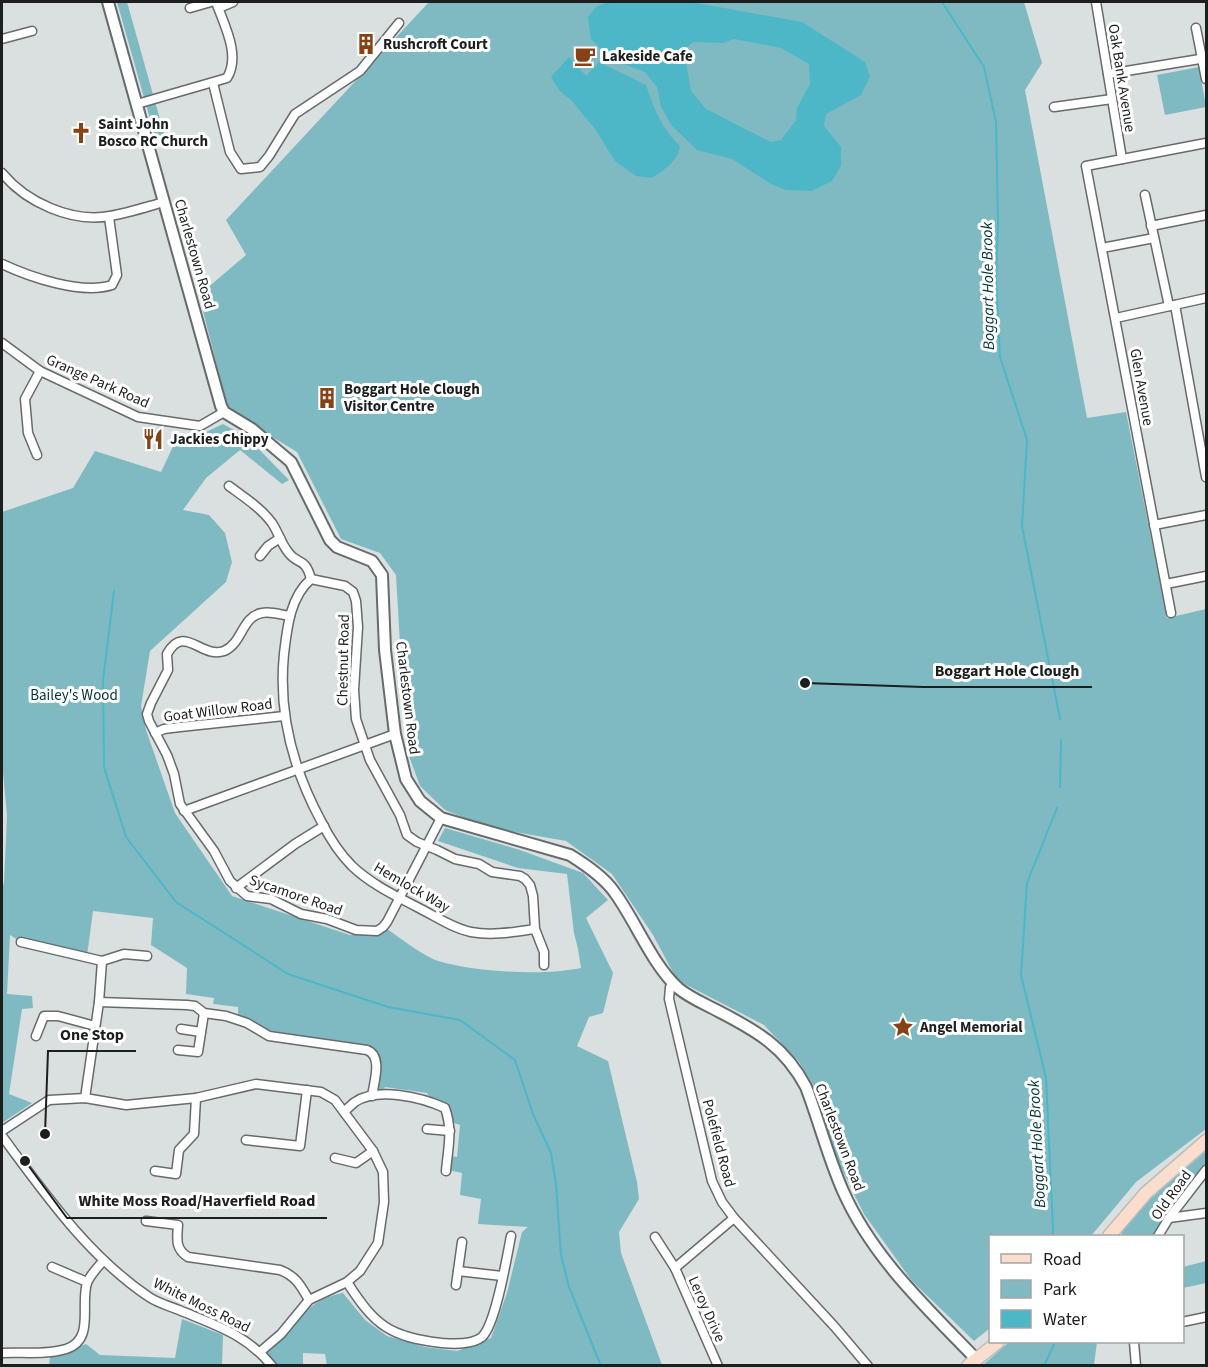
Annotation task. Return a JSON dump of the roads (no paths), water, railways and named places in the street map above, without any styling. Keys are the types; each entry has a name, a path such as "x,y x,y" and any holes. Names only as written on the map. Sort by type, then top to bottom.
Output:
{"main road":[{"path":"1110,1235 1146,1193 1206,1141"},
{"path":"972,1362 996,1343"}],"street":[{"name":"Charlestown Road","path":"108,2 221,406 224,412 252,429 291,462 330,540 337,547 372,561 382,575 385,650 395,734 406,779 420,801 441,818 570,855 588,866 614,891 674,983 693,998 754,1029 789,1060 806,1087 844,1192 867,1233 905,1285 972,1362"},
{"path":"190,8 211,2"},
{"path":"137,104 227,78 233,69 234,55 217,5 233,2"},
{"name":"Oak Bank Avenue","path":"1096,2 1122,159"},
{"path":"213,83 230,152 241,169 260,167 295,114 360,71 399,23"},
{"path":"1196,28 1204,58 1206,79"},
{"path":"2,39 32,31"},
{"path":"1108,74 1204,58"},
{"path":"1054,107 1112,99"},
{"path":"1122,159 1206,143"},
{"name":"Glen Avenue","path":"1122,159 1086,166 1171,613"},
{"path":"2,172 28,196 55,210 80,216 109,217 164,202"},
{"path":"1145,195 1172,305 1206,477"},
{"path":"1151,226 1206,215"},
{"path":"2,264 56,283 104,287 112,285 117,275 109,217"},
{"path":"1102,248 1154,238"},
{"path":"1116,318 1206,298"},
{"name":"Grange Park Road","path":"2,343 40,371 138,417 200,426 224,412"},
{"path":"37,455 28,434 25,399 40,371"},
{"path":"229,486 240,500 271,522 290,555 305,564 311,579 301,587 290,616"},
{"path":"1154,525 1206,515"},
{"path":"260,556 268,546 280,538"},
{"path":"1166,584 1206,576"},
{"name":"Chestnut Road","path":"311,579 345,586 352,592 356,601 358,627 354,705 364,745 400,814 407,835 455,859 479,864 492,872 520,876 525,879 530,885 533,896 535,929 544,952 544,965"},
{"name":"Sycamore Road","path":"290,616 262,613 254,615 234,644 222,651 213,653 185,641 176,643 167,654 167,675 147,714 167,755 174,774 177,797 184,812 214,851 230,881 247,896 271,899 301,914 356,930 376,931 383,927 441,818"},
{"name":"Hemlock Way","path":"290,616 282,669 284,716 292,752 310,800 338,849 367,879 455,927 490,934 535,929"},
{"name":"Goat Willow Road","path":"155,733 164,729 284,716"},
{"path":"184,812 395,734"},
{"path":"236,888 295,844 324,826"},
{"path":"21,942 102,961 124,954 147,956"},
{"path":"85,1098 99,1002 102,961"},
{"name":"Polefield Road","path":"674,983 669,991 669,999 712,1181 722,1202 868,1365"},
{"path":"99,1002 125,1005 182,1004 195,1006 204,1013 226,1016 247,1023 269,1036 372,1052 376,1058 372,1096"},
{"path":"178,1050 198,1052 204,1013"},
{"path":"36,1036 44,1016 58,1016 95,1026"},
{"path":"181,1029 201,1032"},
{"path":"2,1131 49,1100 85,1098 126,1105 196,1098 256,1084 321,1092 335,1100 373,1151 383,1172 385,1190 378,1243 366,1264 347,1282 309,1300 281,1334 260,1352"},
{"path":"246,1140 300,1146 307,1090"},
{"path":"344,1112 356,1102 372,1096 409,1096 445,1108 450,1122 446,1171"},
{"path":"155,1171 176,1174 179,1150 194,1134 196,1098"},
{"path":"426,1129 450,1131"},
{"name":"White Moss Road","path":"2,1136 59,1211 103,1261 152,1299 228,1330 244,1339 272,1365"},
{"path":"335,1158 357,1163 373,1151"},
{"name":"Old Road","path":"1159,1235 1206,1170"},
{"path":"1169,1218 1206,1213"},
{"name":"Leroy Drive","path":"717,1365 675,1268 734,1218"},
{"path":"146,1221 178,1225 178,1247 182,1254 188,1257 280,1270 290,1274 298,1280 309,1300"},
{"path":"347,1282 367,1311 394,1333 416,1340 450,1344 472,1342 485,1333 491,1317 511,1236"},
{"path":"655,1237 675,1268"},
{"path":"456,1285 462,1242"},
{"path":"2,1353 59,1351 74,1346 82,1337 85,1329 87,1282 103,1261"},
{"path":"52,1267 87,1282"},
{"path":"458,1271 502,1276"},
{"path":"1184,1322 1206,1317"},
{"path":"1134,1343 1136,1365"}],"water":[{"path":"608,2 691,2 802,22 865,62 870,77 861,95 826,114 824,126 841,147 841,166 832,181 812,191 786,190 771,184 732,159 697,150 672,126 661,107 657,87 645,72 610,59 591,39 588,17 596,7","holes":["734,39 781,48 809,64 810,84 797,108 796,120 781,140 771,142 706,109 691,91 684,50 693,42 723,43"]},
{"path":"569,57 586,76 599,62 646,85 659,118 668,133 680,146 670,165 652,178 636,176 615,161 595,129 572,101 560,91 551,77"}],"waterway":[{"name":"Boggart Hole Brook","path":"942,2 984,67 996,122 998,222 996,278 1000,357 1027,440 1022,526 1060,719"},
{"path":"114,591 103,680 104,767 126,837 176,902 288,974 388,1007 460,1020 515,1060 533,1114 551,1153 556,1184 561,1255 569,1287 601,1366"},
{"name":"Boggart Hole Brook","path":"1060,787 1061,740"},
{"name":"Boggart Hole Brook","path":"1052,1235 1046,1078 1021,975 1027,883 1057,808"},
{"name":"Boggart Hole Brook","path":"1044,1366 1055,1343"}],"place":[{"name":"Rushcroft Court","path":"366,44"},
{"name":"Lakeside Cafe","path":"585,56"},
{"name":"Saint John Bosco RC Church","path":"81,133"},
{"name":"Boggart Hole Clough Visitor Centre","path":"327,398"},
{"name":"Jackies Chippy","path":"153,439"},
{"name":"Boggart Hole Clough","path":"805,683"},
{"name":"Angel Memorial","path":"903,1027"},
{"name":"One Stop","path":"45,1134"},
{"name":"White Moss Road/Haverfield Road","path":"25,1161"}],"park label":[{"name":"Bailey's Wood","path":"74,695"}]}
